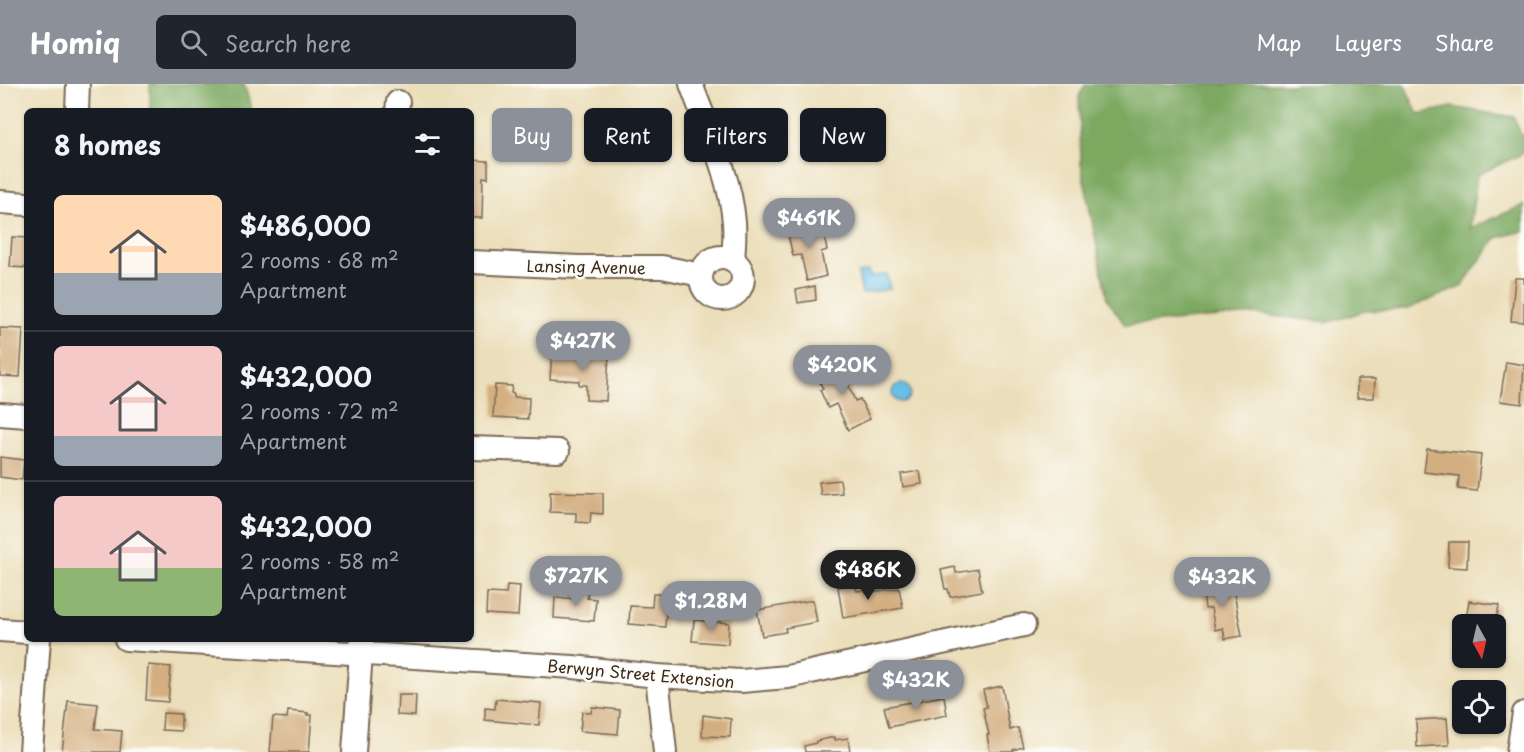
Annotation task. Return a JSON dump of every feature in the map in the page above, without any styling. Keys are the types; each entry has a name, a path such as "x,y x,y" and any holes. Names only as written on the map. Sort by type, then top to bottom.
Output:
{"street":[{"path":"77,108 78,84"},
{"path":"691,84 716,150 731,201 734,222 733,260"},
{"path":"0,202 24,204"},
{"path":"719,257 733,260 742,271 743,278 738,291 726,299 712,297 703,288 701,275 707,263 719,257"},
{"name":"Lansing Avenue","path":"474,262 579,267 662,267 701,275"},
{"path":"0,414 24,416"},
{"path":"474,448 558,451"},
{"name":"Berwyn Street Extension","path":"214,642 361,647 657,676 741,681 788,677 1024,625"},
{"path":"0,630 24,632"},
{"path":"31,752 39,642"},
{"path":"354,752 361,647"},
{"path":"657,676 665,752"},
{"path":"1518,752 1524,713"}],"green space":[{"path":"150,84 244,84 251,108 150,108"},
{"path":"1086,84 1404,84 1418,114 1452,107 1514,117 1521,135 1524,135 1524,153 1477,175 1470,228 1524,205 1524,231 1496,238 1461,287 1407,309 1365,311 1329,322 1255,314 1125,325 1107,299 1081,164 1079,96"}],"water":[{"path":"869,271 870,277 887,274 890,289 862,294 858,273"},
{"path":"901,384 907,387 910,393 907,399 901,402 895,399 892,393 895,387"}],"building":[{"path":"474,160 488,161 488,178 483,177 482,218 474,218"},
{"path":"821,223 827,250 821,252 826,276 807,281 801,255 793,256 787,230"},
{"path":"12,237 24,238 24,268 10,267"},
{"path":"1515,278 1524,278 1524,322 1511,321"},
{"path":"815,286 816,300 798,303 796,290"},
{"path":"0,328 23,329 20,377 0,376"},
{"path":"552,352 609,355 606,401 586,400 586,385 579,385 579,381 550,379"},
{"path":"845,362 851,374 845,377 855,401 860,399 870,419 848,430 836,404 828,408 820,390 823,389 817,375"},
{"path":"1506,362 1524,365 1522,404 1500,401"},
{"path":"1357,379 1375,379 1374,398 1357,398"},
{"path":"495,385 512,386 511,393 514,397 529,398 528,419 493,417"},
{"path":"1427,449 1481,455 1477,491 1458,489 1459,476 1424,472"},
{"path":"0,457 24,460 22,480 0,477"},
{"path":"920,471 922,484 903,487 901,474"},
{"path":"840,480 842,493 821,495 819,482"},
{"path":"550,492 603,493 603,514 591,513 590,523 576,522 576,513 550,512"},
{"path":"1449,542 1468,542 1467,568 1448,567"},
{"path":"955,567 956,573 978,569 982,591 950,597 948,589 945,589 941,570"},
{"path":"1221,579 1224,590 1233,588 1242,636 1225,639 1223,628 1215,630 1211,608 1205,609 1202,583"},
{"path":"855,584 857,591 865,590 866,593 899,588 903,608 843,618 838,587"},
{"path":"507,585 520,586 518,616 486,614 487,593 506,594"},
{"path":"575,590 588,591 587,598 596,599 594,621 554,618 555,597 575,599"},
{"path":"653,594 667,594 665,627 629,624 630,606 652,607"},
{"path":"813,600 817,622 785,628 786,632 762,636 757,610"},
{"path":"1469,601 1499,605 1498,614 1467,614"},
{"path":"694,620 729,623 728,644 692,641"},
{"path":"148,665 171,667 168,702 146,700"},
{"path":"1002,686 1010,730 1018,728 1023,747 1013,750 1014,752 990,752 983,708 987,707 983,690"},
{"path":"398,695 416,695 415,716 397,715"},
{"path":"944,696 947,715 889,727 884,707"},
{"path":"496,699 541,703 539,725 485,720 485,708 495,709"},
{"path":"68,701 98,704 95,729 122,731 120,752 62,752"},
{"path":"592,707 620,710 618,734 580,731 582,712 591,713"},
{"path":"288,711 312,715 309,752 270,752 273,717 287,718"},
{"path":"163,713 181,714 181,731 162,730"},
{"path":"703,715 731,719 730,737 702,736"},
{"path":"1447,718 1449,745 1417,747 1416,720"},
{"path":"835,737 835,740 848,738 850,752 805,752 804,746"}]}
